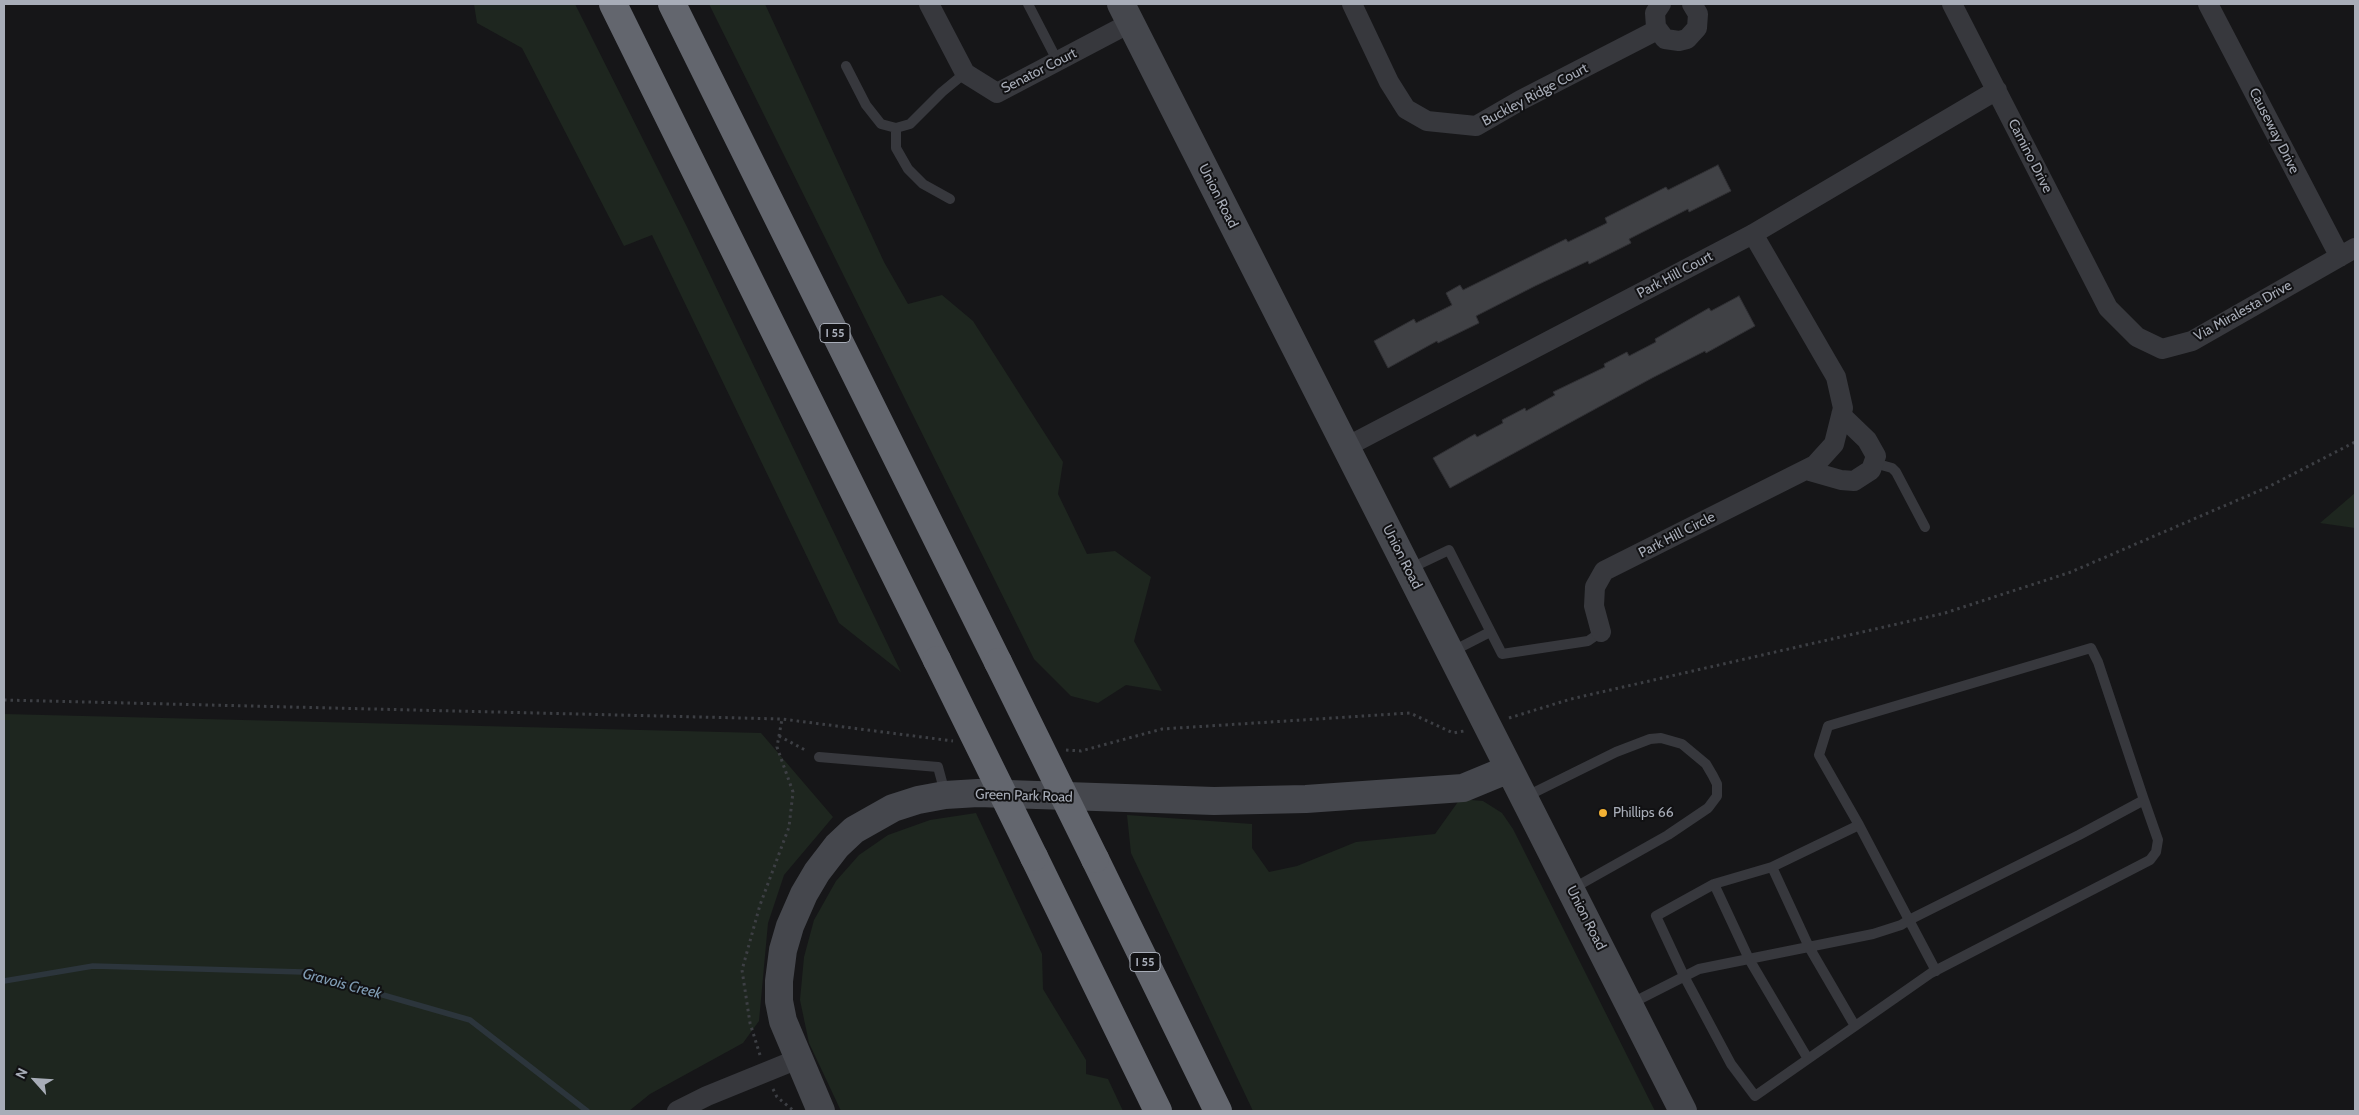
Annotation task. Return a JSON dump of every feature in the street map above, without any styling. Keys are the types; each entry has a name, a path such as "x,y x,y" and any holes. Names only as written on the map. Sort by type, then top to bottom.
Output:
{"highway":[{"path":"613,4 1158,1111"},
{"name":"I 55","path":"672,4 1218,1111"}],"main road":[{"name":"Union Road","path":"1126,13 1683,1111"},
{"name":"Green Park Road","path":"821,1111 782,1022 779,981 790,926 804,894 817,872 837,846 854,830 893,808 918,800 945,795 978,794 1214,801 1306,799 1463,788 1509,769"}],"street":[{"path":"930,4 965,73"},
{"name":"Buckley Ridge Court","path":"1352,4 1389,82 1406,109 1427,121 1476,126 1657,30"},
{"path":"1661,4 1655,13 1654,20 1657,30 1665,39 1672,41 1687,39 1697,28 1698,14 1692,4"},
{"name":"Camino Drive","path":"1952,4 2108,308"},
{"name":"Causeway Drive","path":"2208,4 2348,253"},
{"name":"Senator Court","path":"965,73 997,93 1058,62 1126,13"},
{"name":"Park Hill Court","path":"1346,447 1753,234 1997,90"},
{"name":"Park Hill Circle","path":"1601,632 1594,606 1595,587 1604,571 1806,470 1815,465 1834,444 1843,408 1836,377 1753,234"},
{"name":"Via Miralesta Drive","path":"2108,308 2137,337 2162,348 2192,341 2348,253"},
{"path":"1806,470 1841,480 1854,481 1871,470 1876,456 1867,440 1841,415"},
{"path":"677,1111 798,1059"}],"lane":[{"path":"1028,4 1058,62"},
{"path":"846,66 866,105 881,124 896,128 910,124 942,92 965,73"},
{"path":"896,128 896,148 908,169 923,184 950,199"},
{"path":"1874,463 1892,468 1896,472 1924,527"},
{"path":"1408,569 1449,550 1502,654 1588,641 1601,632"},
{"path":"1451,652 1490,632"},
{"path":"1859,825 1772,867 1714,884 1656,916 1684,976 1731,1064 1755,1096 1936,970 2150,860 2156,852 2158,840 2098,662 2091,648 1828,726 1819,755 1859,825 1936,970"},
{"path":"1524,797 1616,752 1650,739 1661,738 1682,744 1698,756 1710,770 1717,784 1717,796 1708,808 1668,835 1571,889"},
{"path":"819,757 938,767 945,795"},
{"path":"1629,1005 1699,969 1873,934 1909,920 2079,835 2144,800"},
{"path":"1772,867 1809,947 1855,1026"},
{"path":"1714,884 1749,959 1808,1059"}],"path":[{"path":"1512,718 1571,700 1954,610 2080,568 2268,487 2355,442"},
{"path":"4,700 782,719 926,739"},
{"path":"1081,751 1162,729 1410,713 1453,733 1462,731"},
{"path":"782,719 777,747 793,792 789,827 760,905 742,970 750,1023 765,1072 777,1097 795,1111"},
{"path":"779,736 819,757"}],"shaded area":[{"path":"474,4 575,4 687,227 901,672 839,623 652,235 624,246 522,48 477,23"},
{"path":"709,4 765,4 884,262 908,304 942,295 973,321 1063,462 1058,494 1087,554 1115,551 1151,577 1134,641 1162,691 1126,685 1098,703 1071,696 1034,659"},
{"path":"2355,493 2355,528 2320,523"},
{"path":"4,714 761,733 833,817 784,875 768,923 759,1021 743,1043 650,1094 629,1111 4,1111"},
{"path":"1460,799 1483,801 1502,813 1513,829 1655,1111 1253,1111 1131,853 1127,815 1252,824 1252,848 1269,872 1297,866 1356,842 1435,834"},
{"path":"976,813 1042,954 1043,989 1086,1060 1086,1074 1108,1079 1123,1111 841,1111 809,1043 800,1000 804,957 814,920 836,881 859,855 888,835 930,820"}],"building":[{"path":"1718,165 1731,191 1689,212 1688,209 1629,239 1631,243 1589,264 1588,261 1476,316 1479,323 1438,343 1437,341 1388,368 1374,341 1414,319 1416,323 1452,305 1446,293 1460,285 1463,290 1566,239 1568,242 1607,223 1605,218 1666,187 1668,190"},
{"path":"1739,296 1755,326 1706,353 1705,351 1652,378 1450,488 1433,458 1475,434 1477,437 1503,423 1502,420 1525,408 1526,411 1555,395 1553,392 1605,367 1604,364 1627,352 1629,356 1656,342 1655,339 1709,308 1711,311"}],"waterway":[{"name":"Gravois Creek","path":"4,981 93,966 303,972 470,1020 587,1111"}],"place":[{"name":"Phillips 66","path":"1603,813"}]}
